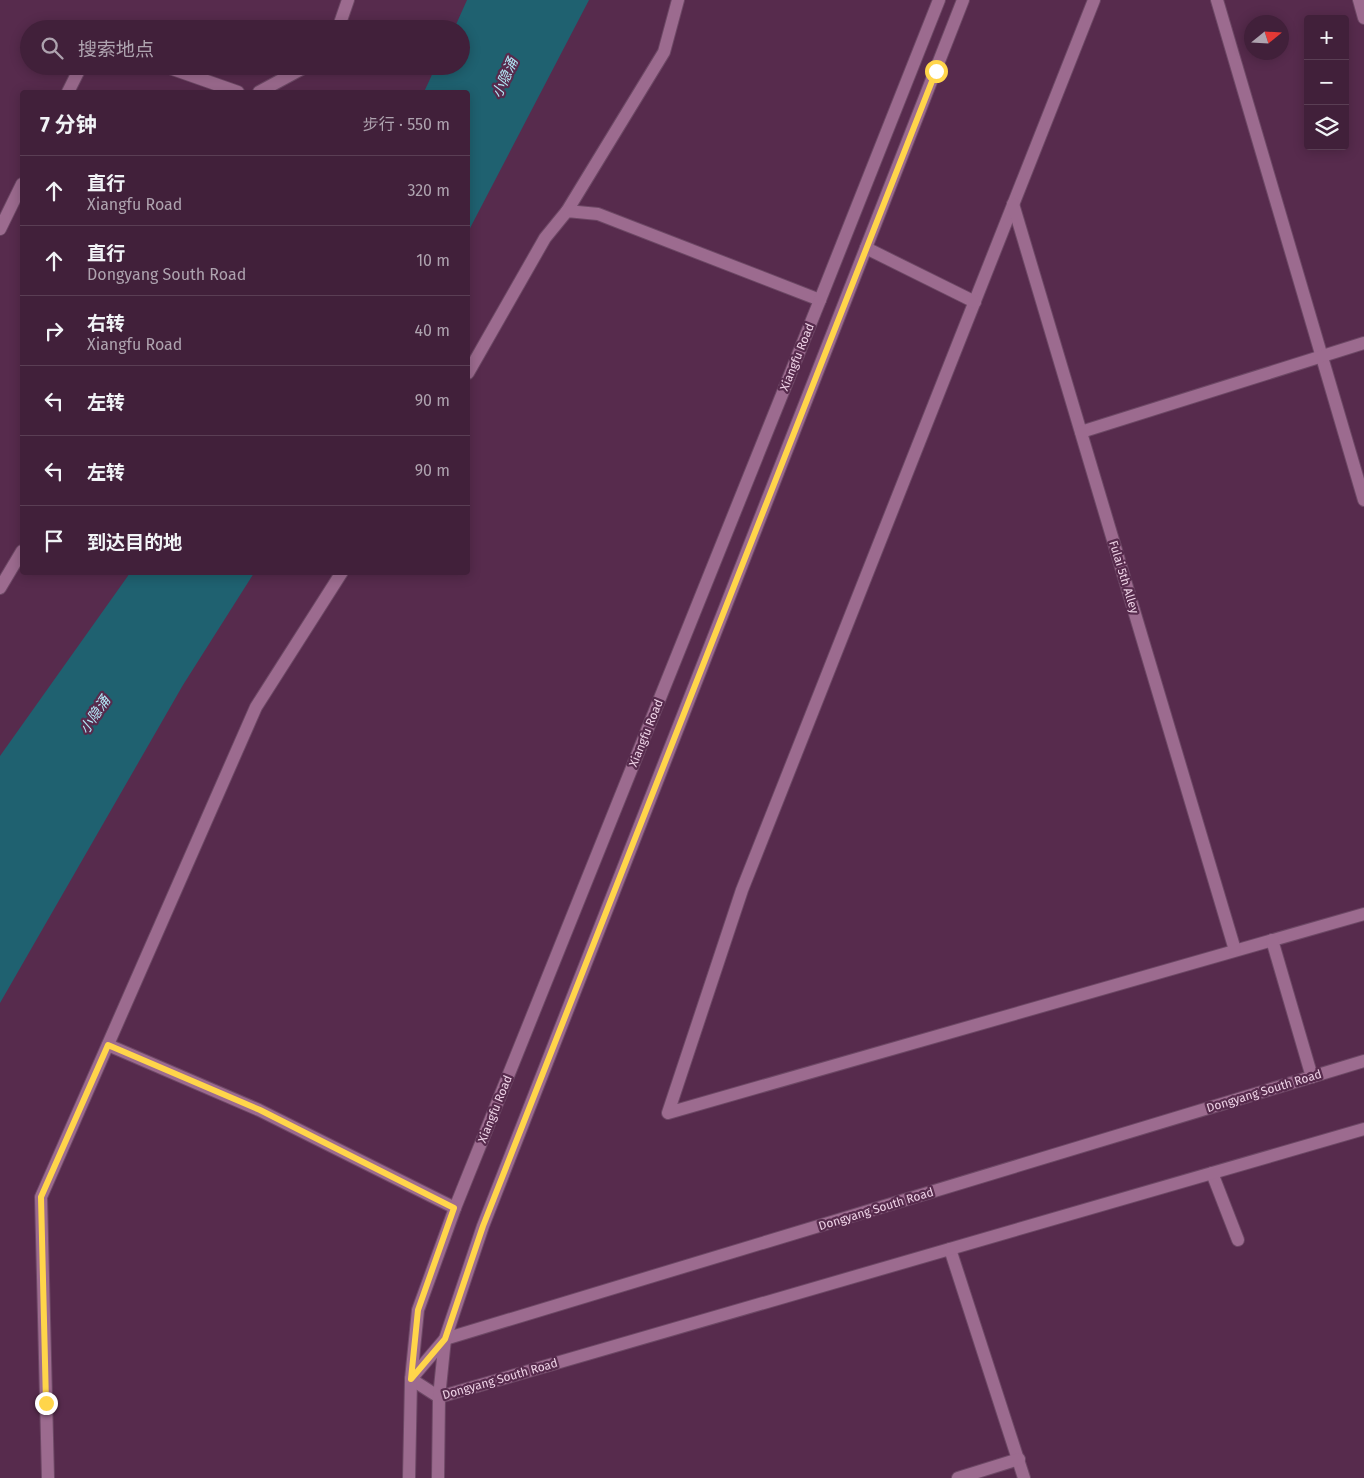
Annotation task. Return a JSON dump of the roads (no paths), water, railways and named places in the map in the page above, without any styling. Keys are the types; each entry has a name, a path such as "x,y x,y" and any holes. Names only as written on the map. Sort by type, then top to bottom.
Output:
{"street":[{"path":"341,20 348,0"},
{"path":"470,369 545,238 567,211 664,52 678,0"},
{"name":"Xiangfu Road","path":"409,1478 411,1379 418,1310 454,1208 939,0"},
{"name":"Xiangfu Road","path":"438,1478 439,1397 445,1339 483,1226 963,0"},
{"path":"1094,0 742,890 668,1113 1364,914"},
{"path":"1217,0 1364,500"},
{"path":"1359,0 1364,18"},
{"path":"69,90 76,75"},
{"path":"190,75 232,90"},
{"path":"263,90 290,75"},
{"path":"0,229 20,188"},
{"name":"Fulai 5th Alley","path":"1013,204 1235,950"},
{"path":"567,211 598,214 820,300"},
{"path":"866,248 975,302"},
{"path":"1081,432 1364,343"},
{"path":"0,588 20,554"},
{"path":"48,1478 41,1197 256,707 340,575"},
{"path":"1272,940 1312,1077"},
{"path":"108,1045 260,1110 454,1208"},
{"name":"Dongyang South Road","path":"445,1339 1364,1061"},
{"name":"Dongyang South Road","path":"411,1379 439,1397 1364,1128"},
{"path":"1212,1173 1238,1240"},
{"path":"950,1249 1024,1478"},
{"path":"411,1379 445,1339"},
{"path":"958,1478 1019,1459"}],"water":[{"name":"小隐涌","path":"467,0 589,0 470,228 470,90 425,90 432,75 470,75 470,20 458,20"},
{"name":"小隐涌","path":"129,575 253,575 183,685 0,1003 0,756"}]}
